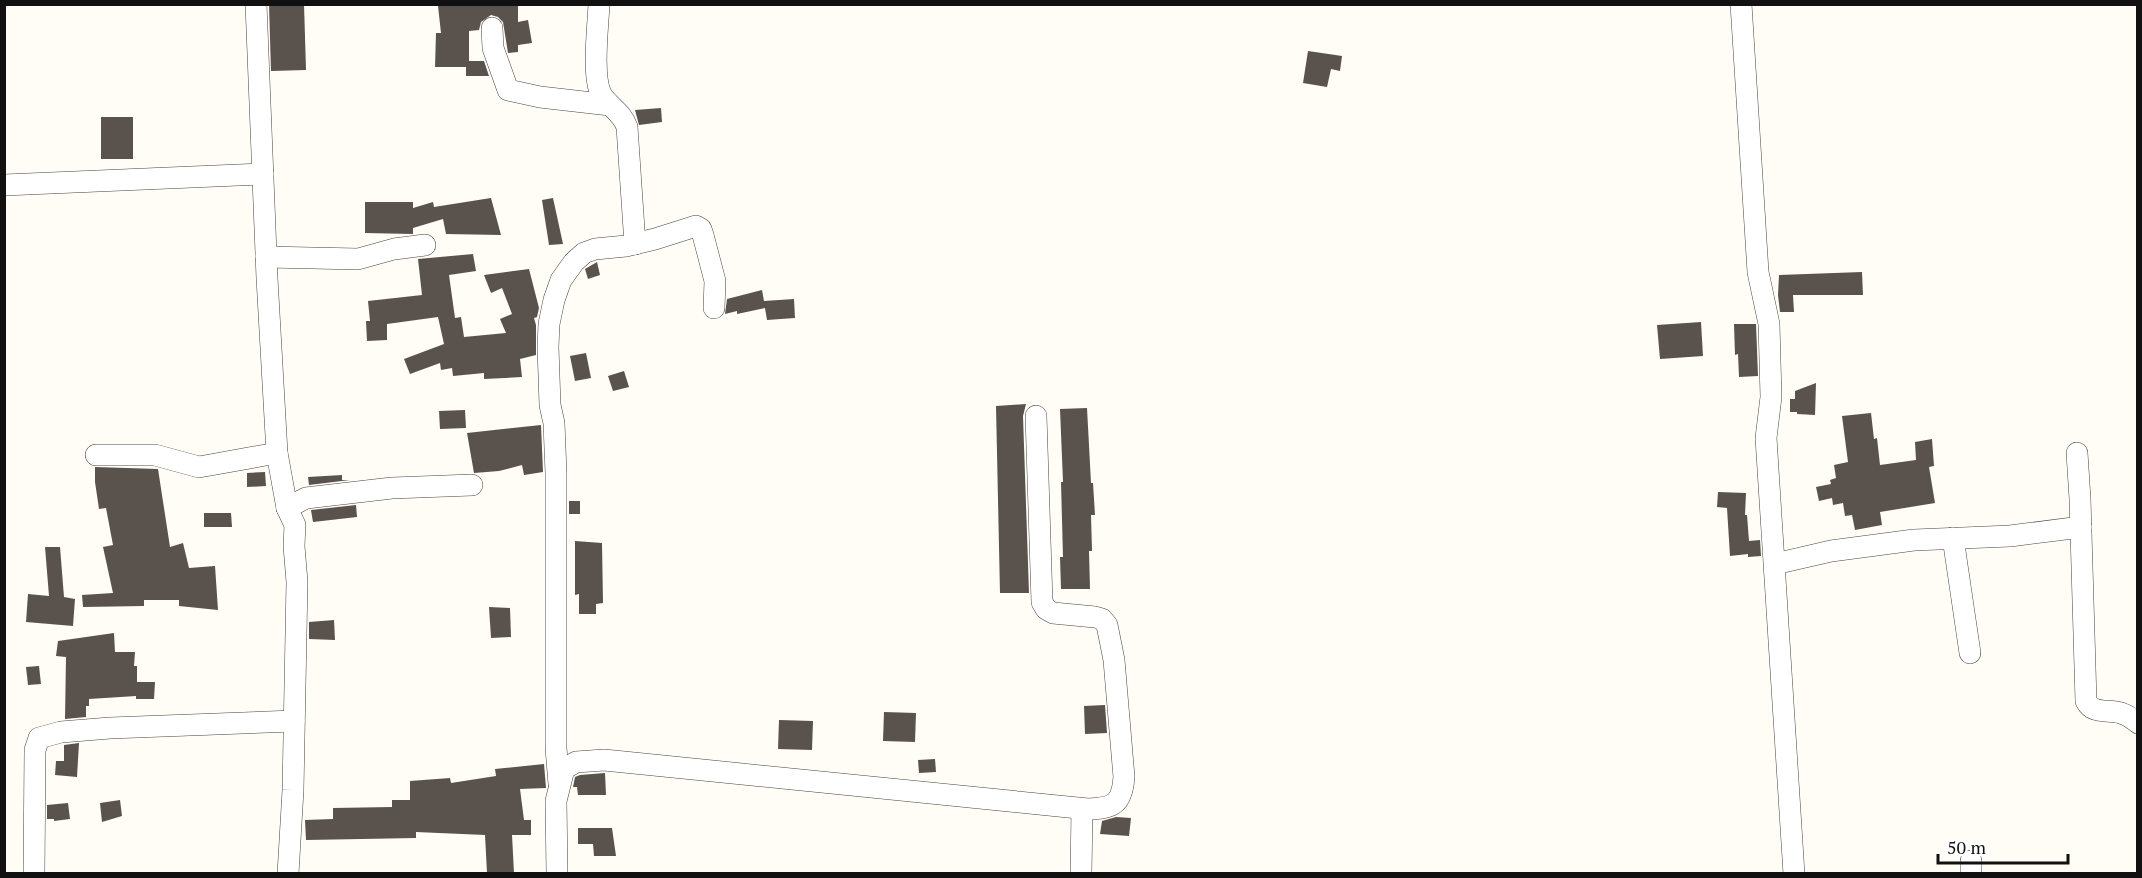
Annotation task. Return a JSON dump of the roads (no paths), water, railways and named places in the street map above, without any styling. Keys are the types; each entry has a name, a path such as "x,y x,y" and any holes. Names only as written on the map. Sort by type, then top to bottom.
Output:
{"street":[{"path":"256,4 266,257 277,453 287,508 295,525 297,582 294,790 288,873"},
{"path":"599,4 597,81 600,91 621,115 627,127 635,244"},
{"path":"1741,4 1758,272 1769,324 1771,397 1766,438 1794,873"},
{"path":"492,28 493,48 508,90 540,97 610,105"},
{"path":"4,185 263,174"},
{"path":"560,788 556,736 556,473 554,423 550,405 549,324 561,280 579,257 595,249 635,244 699,227 715,281 714,308"},
{"path":"266,257 358,259 394,249 425,245"},
{"path":"557,873 556,801 564,769 576,762 604,760 1082,809 1110,807 1117,802 1123,793 1124,777 1110,635 1102,619 1086,615 1053,613 1046,609 1042,602 1036,416"},
{"path":"96,455 155,455 199,467 277,453"},
{"path":"2077,453 2086,701 2094,710 2122,713 2138,723"},
{"path":"287,508 306,498 392,488 472,485"},
{"path":"1775,564 1831,551 1914,540 2010,536 2081,527"},
{"path":"1953,538 1970,653"},
{"path":"34,873 35,750 39,738 61,732 110,728 294,721"},
{"path":"1081,873 1082,809"}]}
